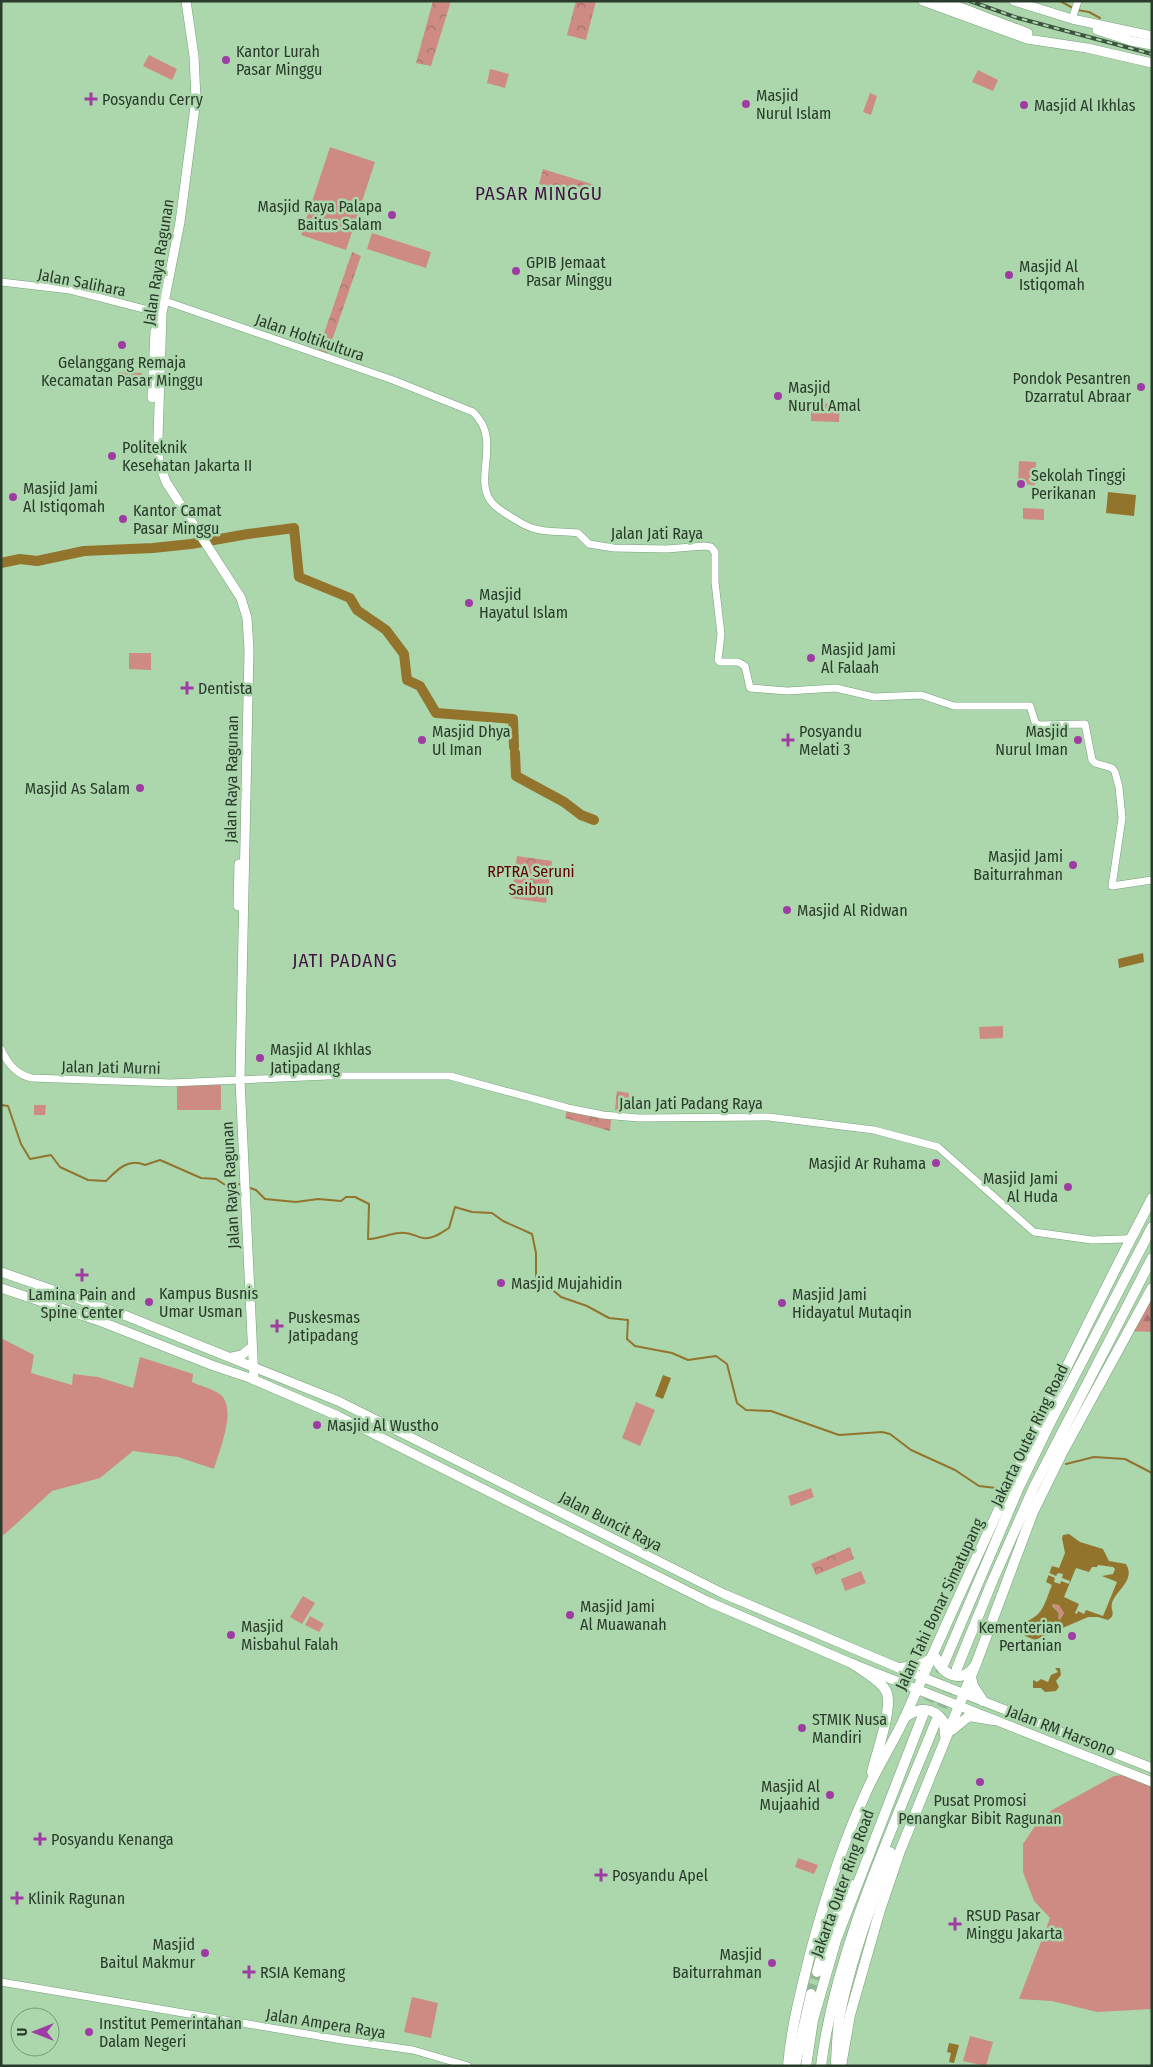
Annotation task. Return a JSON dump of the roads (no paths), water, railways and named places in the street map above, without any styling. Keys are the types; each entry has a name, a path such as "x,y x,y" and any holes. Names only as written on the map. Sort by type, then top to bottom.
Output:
{"highway":[{"name":"Jalan Tahi Bonar Simatupang","path":"788,2066 793,2027 802,1986 822,1910 846,1839 868,1788 904,1719 916,1688 1030,1443 1152,1198"},
{"name":"Jakarta Outer Ring Road","path":"944,1663 987,1560 1032,1461 1152,1226"},
{"name":"Jakarta Outer Ring Road","path":"957,1668 1002,1558 1044,1468 1152,1258"},
{"path":"841,2066 850,2015 880,1910 900,1851 976,1664 1033,1512 1063,1451 1152,1288"},
{"path":"1032,1461 1044,1468"},
{"path":"936,1645 938,1666 953,1676 962,1676 970,1672 976,1664"},
{"path":"899,1668 916,1666 929,1660"},
{"path":"853,1664 881,1685 889,1698 886,1721 868,1788"},
{"path":"971,1676 972,1686 983,1701"},
{"path":"904,1719 918,1710 933,1711 944,1722 946,1737"},
{"name":"Jakarta Outer Ring Road","path":"806,2066 815,2012 836,1940 923,1715"},
{"path":"946,1737 959,1722 969,1716 993,1720"},
{"name":"Jakarta Outer Ring Road","path":"821,2066 831,2010 849,1944 936,1721"},
{"path":"835,2066 839,2020 846,1988 872,1906 920,1771 924,1750"},
{"path":"817,1972 829,1935 881,1807 899,1774"},
{"path":"796,2066 812,1994"}],"main road":[{"name":"Jalan Raya Ragunan","path":"186,1 194,56 196,99 177,240 162,313 158,386 159,462 166,482 197,535"},
{"path":"923,1 1027,38 1070,46"},
{"path":"944,1 1088,53 1152,65"},
{"path":"1014,1 1077,12 1152,36"},
{"path":"1077,12 1097,30 1152,45"},
{"name":"Jalan Raya Ragunan","path":"195,86 190,102 175,223 156,312 152,385 155,466 170,497 209,551 242,613 244,638 237,1080 251,1352 255,1367 252,1379"},
{"name":"Jalan Buncit Raya","path":"1,1272 111,1310 367,1414 702,1584 899,1668 964,1693"},
{"name":"Jalan Buncit Raya","path":"1,1288 102,1322 252,1379 333,1414 709,1602 853,1664 959,1705"},
{"path":"230,1357 251,1352"},
{"name":"Jalan RM Harsono","path":"964,1693 1152,1768"},
{"name":"Jalan RM Harsono","path":"959,1705 1152,1782"}],"street":[{"name":"Jalan Salihara","path":"1,282 70,290 156,312"},
{"name":"Jalan Holtikultura","path":"165,301 393,380 445,401"},
{"name":"Jalan Jati Raya","path":"445,401 473,412 482,423 487,446 486,491 489,500 497,508 532,528 578,533 589,544 614,548 711,547 715,552 715,582 721,634 718,661 738,662 745,666 750,688 787,691 832,688 874,697 916,694 954,706 1030,706 1035,722 1039,725 1085,724 1091,758 1095,764 1112,768 1119,787 1122,818 1112,886 1152,880"},
{"name":"Jalan Jati Murni","path":"1,1050 9,1064 17,1071 32,1078 171,1083 237,1080"},
{"name":"Jalan Jati Padang Raya","path":"237,1080 326,1076 450,1076 603,1116 657,1118 770,1117 874,1130 938,1147 1034,1232 1092,1240 1132,1237"},
{"path":"1118,1239 1124,1242 1127,1247"},
{"name":"Jalan Ampera Raya","path":"1,1982 342,2040 413,2050 468,2066"}],"waterway":[{"path":"1060,1 1073,8"},
{"path":"1077,10 1089,12 1100,18"},
{"path":"1,563 20,559 37,561 84,551 153,548 191,544 294,528 299,577 350,598 357,610 386,630 404,654 407,680 420,686 436,713 513,719 514,747"},
{"path":"515,753 516,776 564,802 581,815 594,820"},
{"path":"1,1105 8,1106 21,1144 30,1159 51,1155 60,1167 88,1180 106,1181 119,1169 128,1164 139,1163 145,1165 160,1160 201,1178 216,1179 230,1188 239,1184 243,1185"},
{"path":"247,1187 256,1190 265,1199 296,1202 318,1199 341,1201 346,1197 355,1197 369,1204 368,1239 403,1233 423,1238 433,1237 449,1228 455,1207 472,1212 492,1213 503,1221 532,1234 536,1253 536,1281 548,1286 561,1297 587,1306 609,1318 628,1320 627,1339 635,1346 672,1353 688,1360 716,1356 727,1364 737,1403 746,1410 771,1411 839,1435 882,1432 890,1434 911,1450 955,1470 979,1486 996,1488"},
{"path":"1066,1464 1094,1457 1125,1459 1152,1473"}],"tunnel":[{"path":"923,1715 944,1663"},
{"path":"936,1721 957,1669"},
{"path":"811,1994 817,1972"}],"railway":[{"path":"970,1 1018,18 1152,54"}],"place":[{"name":"Kantor Lurah Pasar Minggu","path":"226,60"},
{"name":"Posyandu Cerry","path":"91,99"},
{"name":"Masjid Nurul Islam","path":"746,104"},
{"name":"Masjid Al Ikhlas","path":"1024,105"},
{"name":"Masjid Raya Palapa Baitus Salam","path":"392,215"},
{"name":"GPIB Jemaat Pasar Minggu","path":"516,271"},
{"name":"Masjid Al Istiqomah","path":"1009,275"},
{"name":"Gelanggang Remaja Kecamatan Pasar Minggu","path":"122,345"},
{"name":"Pondok Pesantren Dzarratul Abraar","path":"1141,387"},
{"name":"Masjid Nurul Amal","path":"778,396"},
{"name":"Politeknik Kesehatan Jakarta II","path":"112,456"},
{"name":"Sekolah Tinggi Perikanan","path":"1021,484"},
{"name":"Masjid Jami Al Istiqomah","path":"13,497"},
{"name":"Kantor Camat Pasar Minggu","path":"123,519"},
{"name":"Masjid Hayatul Islam","path":"469,603"},
{"name":"Masjid Jami Al Falaah","path":"811,658"},
{"name":"Dentista","path":"187,688"},
{"name":"Masjid Dhya Ul Iman","path":"422,740"},
{"name":"Posyandu Melati 3","path":"788,740"},
{"name":"Masjid Nurul Iman","path":"1078,740"},
{"name":"Masjid As Salam","path":"140,788"},
{"name":"Masjid Jami Baiturrahman","path":"1073,865"},
{"name":"Masjid Al Ridwan","path":"787,910"},
{"name":"Masjid Al Ikhlas Jatipadang","path":"260,1058"},
{"name":"Masjid Ar Ruhama","path":"936,1163"},
{"name":"Masjid Jami Al Huda","path":"1068,1187"},
{"name":"Lamina Pain and Spine Center","path":"82,1275"},
{"name":"Masjid Mujahidin","path":"501,1283"},
{"name":"Kampus Busnis Umar Usman","path":"149,1302"},
{"name":"Masjid Jami Hidayatul Mutaqin","path":"782,1303"},
{"name":"Puskesmas Jatipadang","path":"277,1326"},
{"name":"Masjid Al Wustho","path":"317,1425"},
{"name":"Masjid Jami Al Muawanah","path":"570,1615"},
{"name":"Masjid Misbahul Falah","path":"231,1635"},
{"name":"Kementerian Pertanian","path":"1072,1636"},
{"name":"STMIK Nusa Mandiri","path":"802,1728"},
{"name":"Pusat Promosi Penangkar Bibit Ragunan","path":"980,1782"},
{"name":"Masjid Al Mujaahid","path":"830,1795"},
{"name":"Posyandu Kenanga","path":"40,1839"},
{"name":"Posyandu Apel","path":"601,1875"},
{"name":"Klinik Ragunan","path":"17,1898"},
{"name":"RSUD Pasar Minggu Jakarta","path":"955,1924"},
{"name":"Masjid Baitul Makmur","path":"205,1953"},
{"name":"Masjid Baiturrahman","path":"772,1963"},
{"name":"RSIA Kemang","path":"249,1972"},
{"name":"Institut Pemerintahan Dalam Negeri","path":"89,2032"}],"district":[{"name":"PASAR MINGGU","path":"539,193"},
{"name":"JATI PADANG","path":"345,960"}],"park label":[{"name":"RPTRA Seruni Saibun","path":"531,880"}]}
